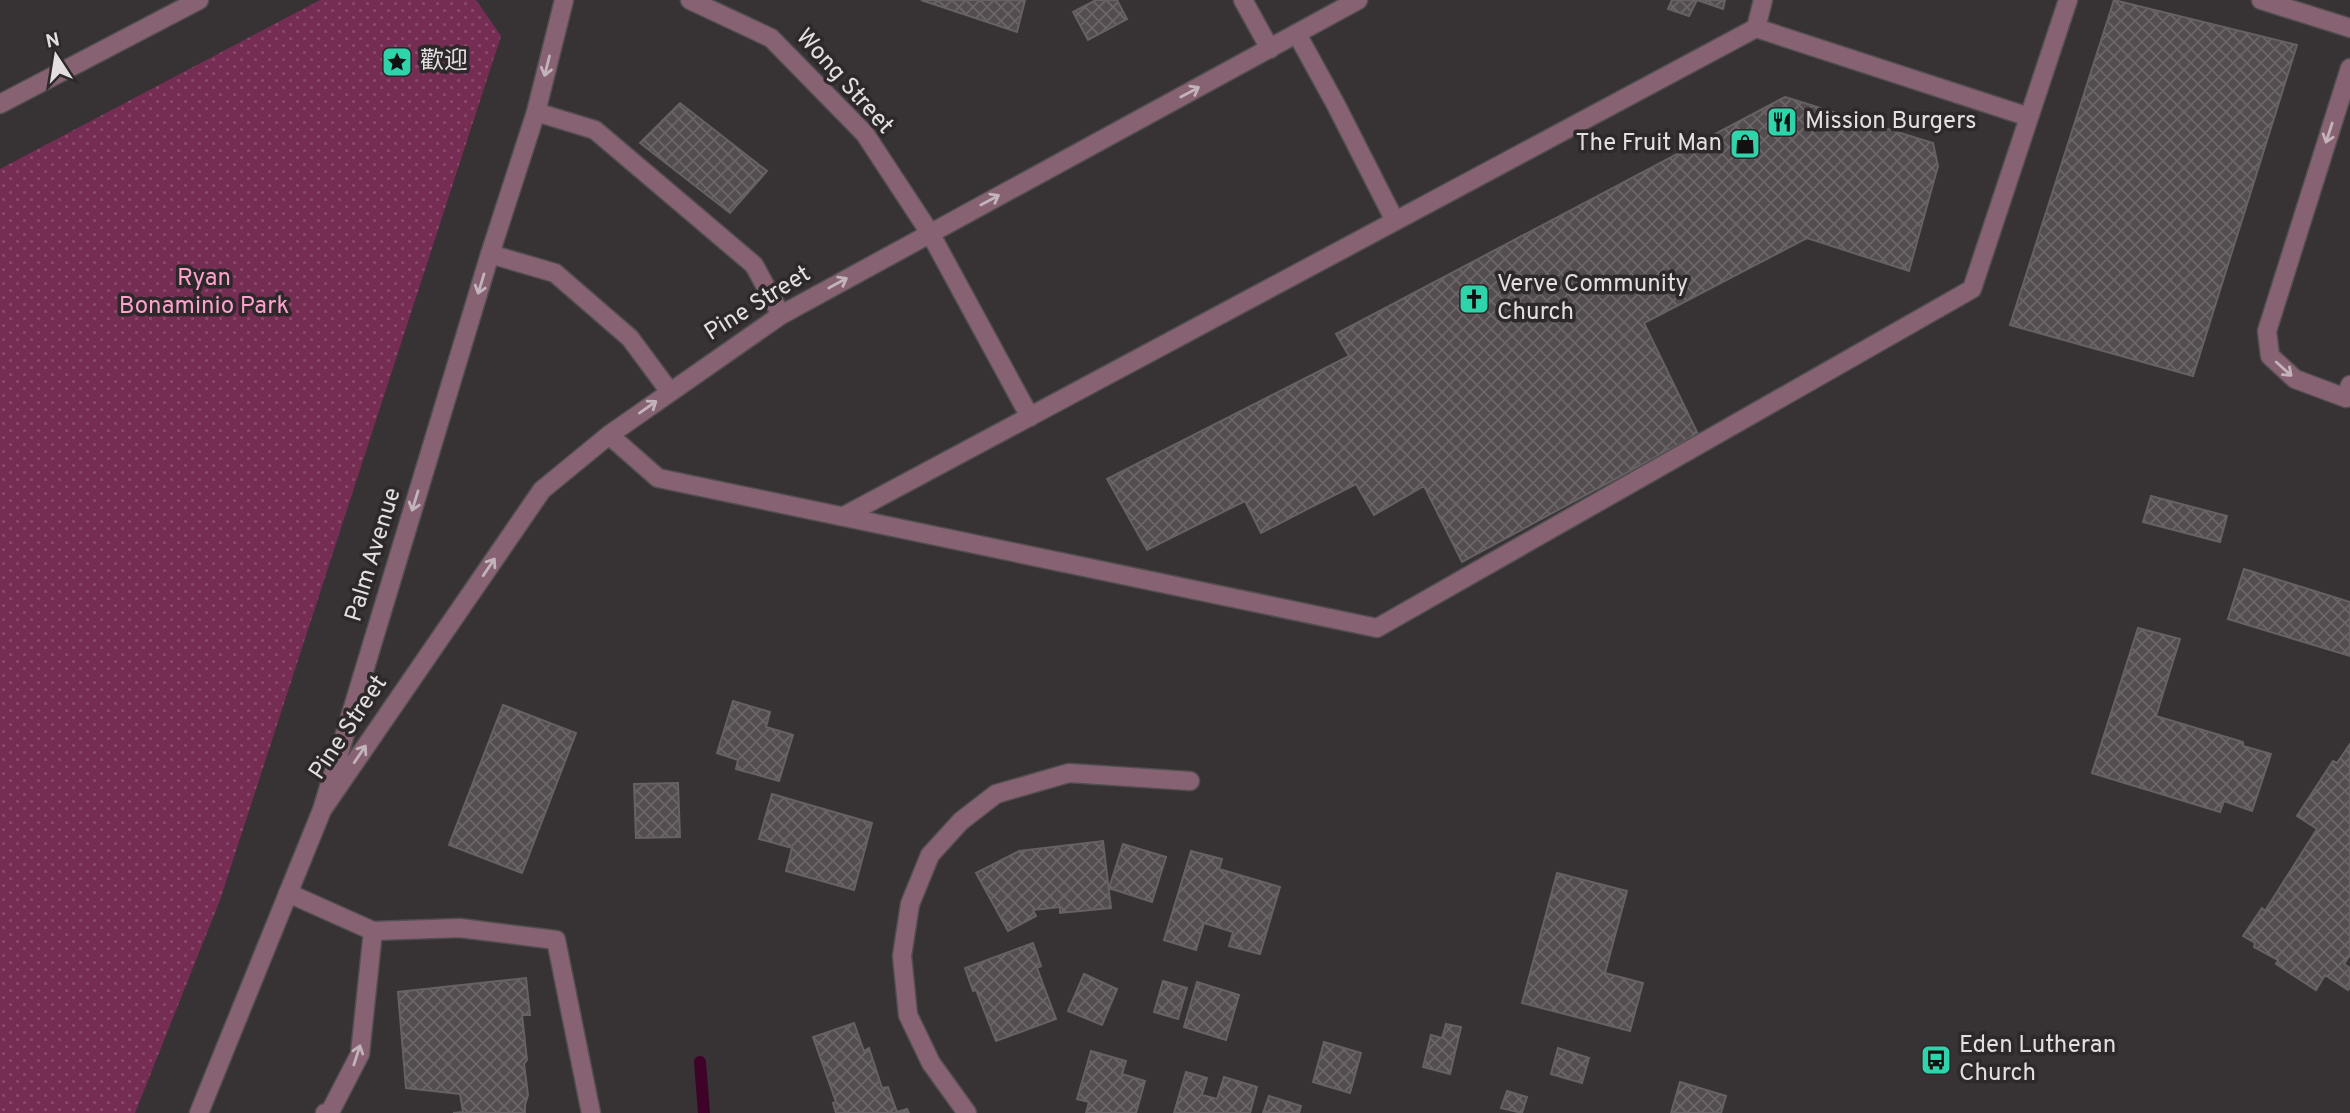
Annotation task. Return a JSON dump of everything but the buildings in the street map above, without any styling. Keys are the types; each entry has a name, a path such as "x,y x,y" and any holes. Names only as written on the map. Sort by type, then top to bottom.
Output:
{"street":[{"path":"0,104 199,0"},
{"name":"Palm Avenue","path":"199,1113 322,810 490,254 536,112 565,0"},
{"name":"Wong Street","path":"691,0 771,38 865,134 930,233 1030,417"},
{"path":"1243,0 1270,49"},
{"name":"Pine Street","path":"322,810 541,490 609,435 781,315 1358,0"},
{"path":"1756,28 1763,0"},
{"path":"609,435 658,478 1377,628 1972,289 2068,0"},
{"path":"2261,0 2350,28"},
{"path":"844,516 1756,28 2029,117"},
{"path":"1297,34 1395,221"},
{"path":"2349,394 2295,379 2270,356 2267,331 2350,68"},
{"path":"536,112 595,130 754,265 781,315"},
{"path":"490,254 555,273 630,338 670,392"},
{"path":"967,1113 931,1063 908,1015 902,956 910,904 930,855 961,821 996,794 1069,773 1190,781"},
{"path":"288,893 373,931 460,929 556,940 591,1113"},
{"path":"326,1113 330,1111 360,1054 373,931"}],"green space":[{"name":"Ryan Bonaminio Park","path":"320,0 476,0 501,36 220,900 135,1113 0,1113 0,169"}],"waterway":[{"path":"700,1062 704,1113"}],"place":[{"name":"歡迎","path":"397,62"},
{"name":"Mission Burgers","path":"1782,122"},
{"name":"The Fruit Man","path":"1745,144"},
{"name":"Verve Community Church","path":"1474,299"},
{"name":"Eden Lutheran Church","path":"1936,1060"}]}
